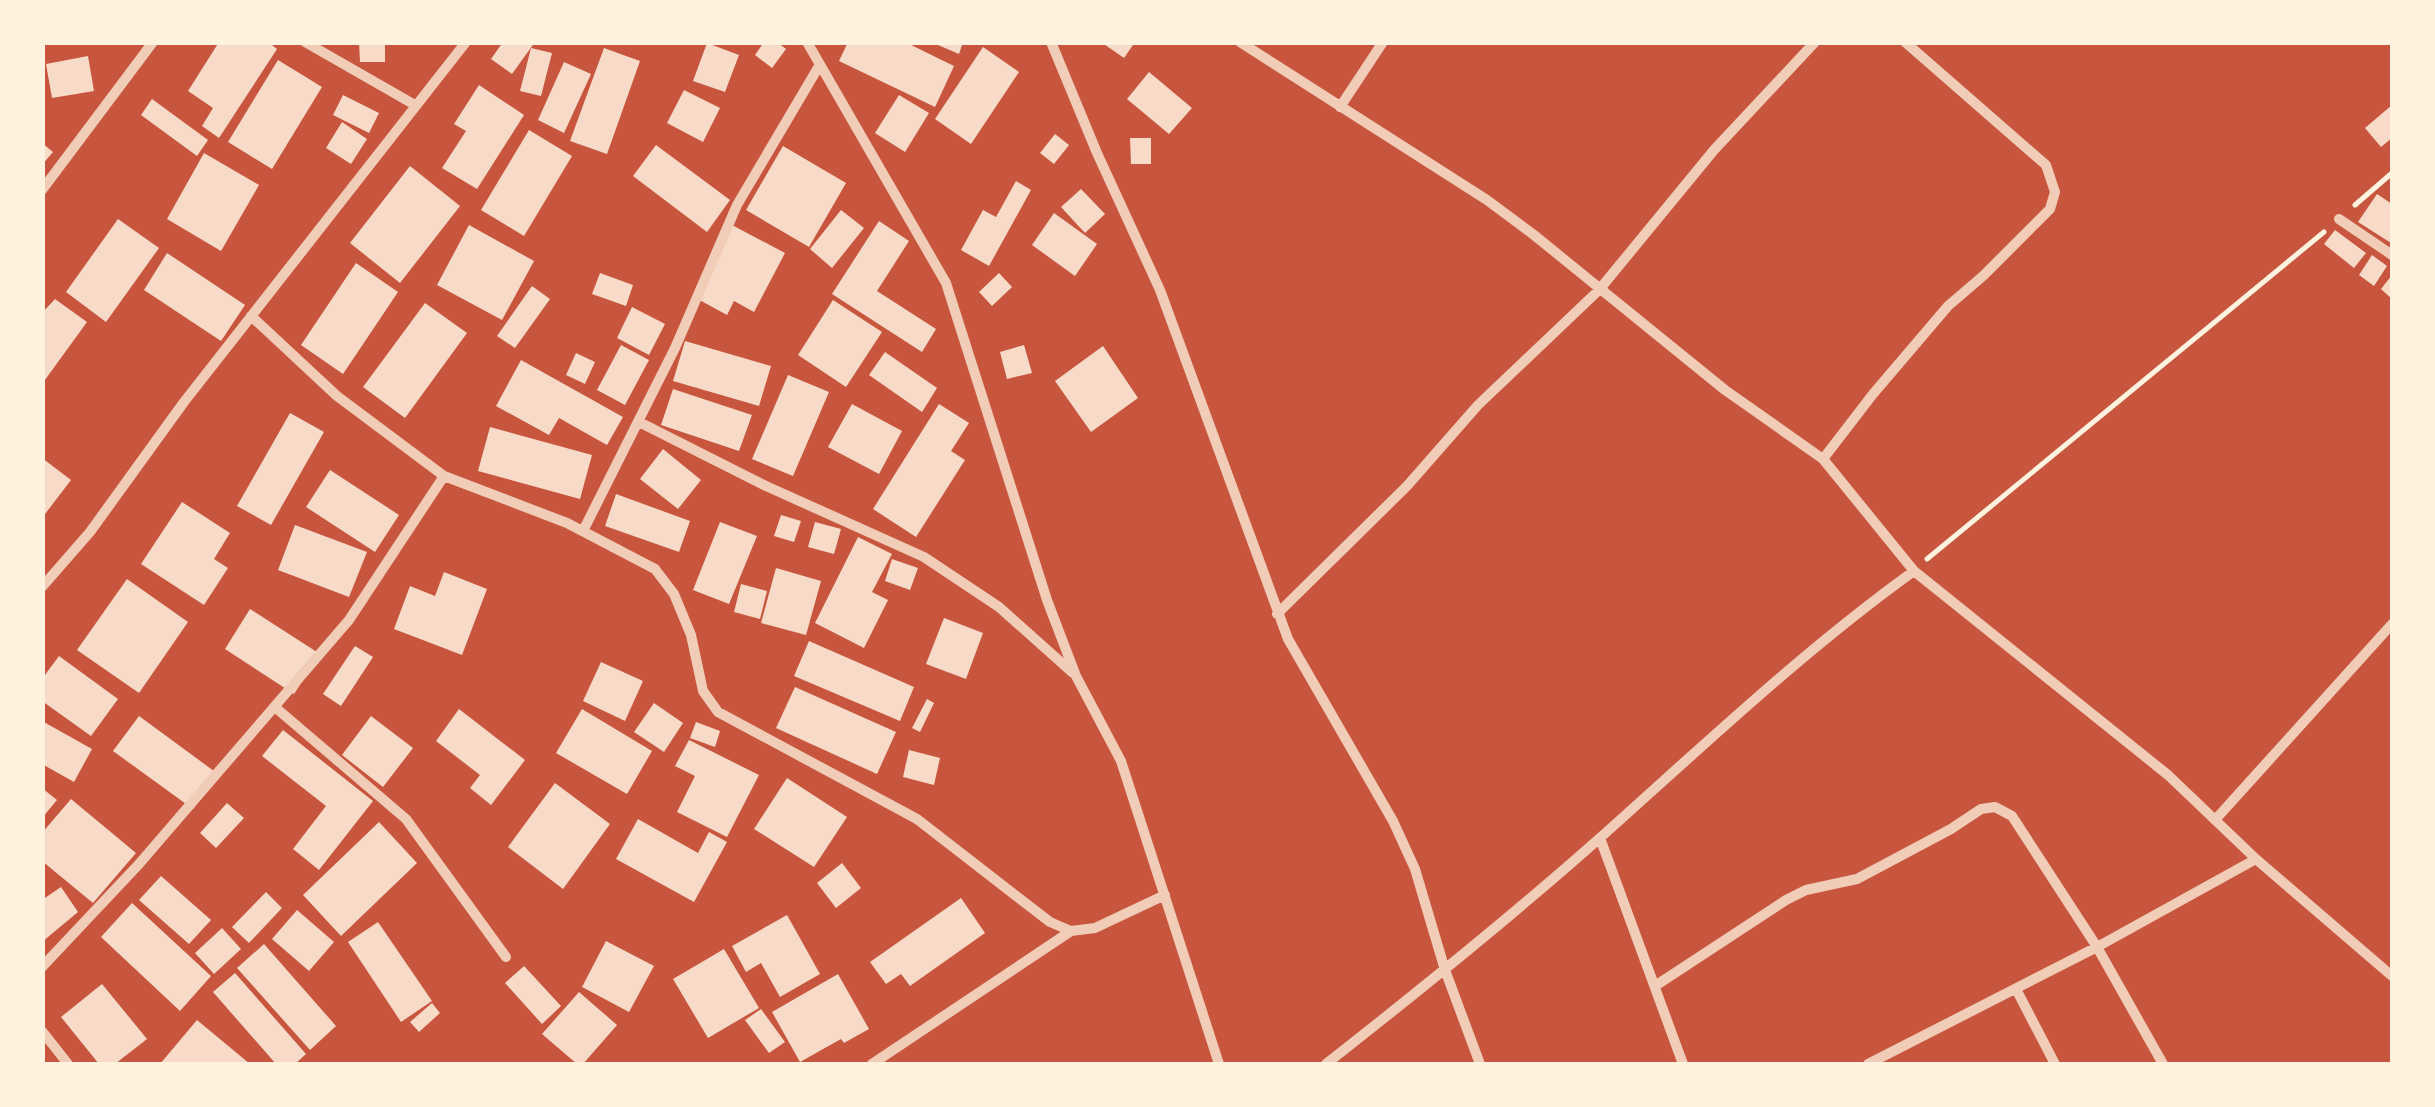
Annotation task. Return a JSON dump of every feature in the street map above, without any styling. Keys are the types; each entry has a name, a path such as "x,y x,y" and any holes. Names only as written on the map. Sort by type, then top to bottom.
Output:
{"street":[{"path":"42,190 154,42"},
{"path":"305,42 415,104"},
{"path":"42,587 90,532 251,316 466,42"},
{"path":"807,42 946,283 1047,600 1076,676 1120,760 1219,1064"},
{"path":"1052,42 1097,153 1160,290 1288,639 1408,853 1480,1064"},
{"path":"1240,42 1534,234 1725,390 1823,459 1914,570 2168,775 2256,859 2392,976"},
{"path":"1340,107 1383,42"},
{"path":"1278,614 1407,486 1478,404 1599,290 1714,150 1814,42"},
{"path":"1823,459 1948,306 2050,209 2055,192 2046,164 1905,42"},
{"path":"583,531 640,422 737,205 819,66"},
{"path":"2339,219 2392,255"},
{"path":"251,316 337,396 444,476 583,531 655,569 674,594 691,634 703,692 718,712 917,819 1037,912 1071,931"},
{"path":"640,422 766,486 924,557 999,607 1076,676"},
{"path":"42,967 139,864 350,620 444,476"},
{"path":"1326,1064 1445,970 1600,838 1727,722 1914,570"},
{"path":"2215,820 2392,624"},
{"path":"276,708 406,819 506,957"},
{"path":"1655,986 1786,900 1806,890 1857,879 1981,809 1995,808 2012,816 2097,947 2163,1064"},
{"path":"1600,838 1683,1064"},
{"path":"1868,1064 2097,947 2256,859"},
{"path":"872,1064 1071,931 1095,928 1165,894"},
{"path":"2016,988 2055,1064"},
{"path":"42,1031 68,1064"}],"path":[{"path":"1914,570 2392,172"}],"building":[{"path":"219,42 268,42 277,49 219,138 202,126 213,108 188,91"},
{"path":"359,42 385,42 385,62 360,62"},
{"path":"503,42 535,42 512,74 491,59"},
{"path":"764,42 777,42 786,49 772,68 755,55"},
{"path":"848,42 905,42 954,66 935,107 839,61"},
{"path":"931,42 963,42 959,54"},
{"path":"1101,42 1135,42 1124,58"},
{"path":"707,43 739,55 725,92 693,81"},
{"path":"983,47 1019,72 971,144 935,119"},
{"path":"531,48 552,53 541,96 520,91"},
{"path":"604,48 640,61 607,154 570,141"},
{"path":"88,56 94,91 52,98 46,64"},
{"path":"278,60 322,87 272,169 228,142"},
{"path":"564,62 591,74 564,133 538,120"},
{"path":"1149,72 1192,108 1169,134 1127,99"},
{"path":"479,85 524,115 477,189 442,168 466,131 454,124"},
{"path":"684,90 720,108 703,142 667,123"},
{"path":"343,95 379,113 369,133 333,115"},
{"path":"899,95 929,113 905,152 875,133"},
{"path":"152,99 208,140 197,156 141,115"},
{"path":"2392,105 2392,138 2381,147 2365,128"},
{"path":"342,122 367,139 351,164 326,148"},
{"path":"529,130 572,156 524,236 481,210"},
{"path":"1055,134 1069,145 1054,164 1040,153"},
{"path":"1130,138 1151,138 1151,164 1131,164"},
{"path":"42,143 53,152 42,165"},
{"path":"656,145 730,200 707,232 633,176"},
{"path":"783,146 846,183 809,247 746,210"},
{"path":"204,153 259,185 221,251 167,219"},
{"path":"410,166 460,206 400,283 350,243"},
{"path":"1016,181 1031,190 989,266 961,250 983,210 996,217"},
{"path":"1081,189 1105,214 1085,233 1061,207"},
{"path":"2377,194 2392,204 2391,243 2358,222"},
{"path":"841,210 864,228 832,268 810,249"},
{"path":"1054,213 1097,244 1075,276 1032,245"},
{"path":"118,219 159,248 106,322 66,292"},
{"path":"879,221 909,241 877,291 936,329 922,352 832,294"},
{"path":"469,225 534,261 502,320 437,285"},
{"path":"732,225 785,253 754,312 734,301 727,315 694,297"},
{"path":"2335,230 2366,253 2354,268 2324,244"},
{"path":"167,253 245,305 221,341 144,290"},
{"path":"2372,255 2387,266 2374,286 2359,275"},
{"path":"356,263 398,292 343,374 301,345"},
{"path":"600,273 633,285 626,306 592,294"},
{"path":"999,273 1012,287 992,306 979,292"},
{"path":"2392,275 2392,299 2381,289"},
{"path":"532,286 550,299 515,348 497,336"},
{"path":"55,299 87,322 42,384 42,313"},
{"path":"833,300 882,332 846,387 798,355"},
{"path":"425,303 467,333 405,418 363,387"},
{"path":"632,307 665,324 649,355 617,338"},
{"path":"685,341 771,366 759,406 673,381"},
{"path":"621,345 649,360 625,405 597,390"},
{"path":"1024,345 1032,373 1007,379 1000,352"},
{"path":"1103,346 1138,398 1091,432 1055,381"},
{"path":"885,352 937,388 922,412 869,375"},
{"path":"576,353 595,362 585,384 566,375"},
{"path":"521,360 623,417 607,445 559,418 549,435 496,406"},
{"path":"788,375 829,392 793,476 752,459"},
{"path":"673,389 752,415 739,451 661,425"},
{"path":"852,404 902,431 879,474 828,447"},
{"path":"939,404 969,423 951,451 965,460 916,537 873,509"},
{"path":"290,413 324,432 271,525 237,506"},
{"path":"490,427 592,455 580,499 478,471"},
{"path":"663,449 701,480 678,509 640,479"},
{"path":"42,458 71,480 42,518"},
{"path":"330,470 399,515 375,552 306,507"},
{"path":"616,494 690,521 679,552 605,526"},
{"path":"182,502 230,533 214,559 228,568 204,605 141,564"},
{"path":"781,515 801,521 794,542 774,536"},
{"path":"720,522 757,536 729,604 693,590"},
{"path":"815,522 841,529 834,554 808,547"},
{"path":"295,525 367,552 349,597 278,570"},
{"path":"858,537 892,554 872,592 888,600 864,648 815,623"},
{"path":"892,559 918,568 910,590 885,581"},
{"path":"776,568 821,581 806,635 761,623"},
{"path":"444,572 487,589 462,655 394,629 410,586 435,596"},
{"path":"127,579 188,622 139,693 77,650"},
{"path":"741,584 767,591 760,619 734,612"},
{"path":"250,609 320,654 294,694 225,649"},
{"path":"944,618 983,633 966,679 926,664"},
{"path":"809,641 914,687 900,721 794,676"},
{"path":"355,646 373,657 341,706 323,694"},
{"path":"59,656 118,699 91,736 42,701 42,679"},
{"path":"601,662 643,681 625,721 583,701"},
{"path":"795,687 896,732 877,774 776,728"},
{"path":"927,699 934,703 920,732 912,728"},
{"path":"654,703 683,723 664,752 634,732"},
{"path":"459,709 525,760 491,805 470,788 480,775 436,741"},
{"path":"582,709 652,751 627,794 556,753"},
{"path":"139,716 218,774 193,809 113,751"},
{"path":"371,716 413,748 383,787 342,755"},
{"path":"42,721 92,749 74,782 42,764"},
{"path":"696,722 720,731 715,747 690,738"},
{"path":"283,730 373,801 319,870 293,849 326,806 262,756"},
{"path":"689,740 759,775 727,837 677,812 695,776 675,766"},
{"path":"909,750 940,758 934,785 903,777"},
{"path":"787,778 847,817 814,867 754,829"},
{"path":"555,783 610,824 563,889 508,847"},
{"path":"42,788 57,800 42,818"},
{"path":"71,799 136,853 93,903 42,861 42,833"},
{"path":"227,803 244,818 216,848 200,833"},
{"path":"638,819 698,853 709,832 727,842 694,902 616,859"},
{"path":"379,822 417,863 341,936 303,895"},
{"path":"842,863 861,888 836,908 817,883"},
{"path":"161,876 211,920 189,944 139,900"},
{"path":"61,887 78,912 42,942 42,900"},
{"path":"266,892 282,908 249,943 232,927"},
{"path":"961,898 985,933 910,986 901,974 886,984 870,962"},
{"path":"132,903 211,976 180,1011 101,937"},
{"path":"297,910 334,942 309,971 272,939"},
{"path":"787,915 820,974 780,997 761,963 746,972 732,946"},
{"path":"378,922 432,1001 401,1022 348,942"},
{"path":"222,928 241,949 214,974 195,953"},
{"path":"606,941 654,966 629,1012 582,987"},
{"path":"264,944 336,1026 310,1050 237,968"},
{"path":"724,949 759,1008 708,1038 673,979"},
{"path":"524,966 561,1006 542,1024 505,983"},
{"path":"235,973 306,1054 295,1064 276,1064 213,992"},
{"path":"838,974 869,1029 844,1043 841,1039 800,1062 772,1012"},
{"path":"102,984 147,1039 115,1064 99,1064 61,1017"},
{"path":"579,992 617,1025 583,1064 577,1064 542,1034"},
{"path":"432,1003 440,1013 419,1032 410,1022"},
{"path":"761,1009 785,1042 769,1053 745,1020"},
{"path":"197,1020 250,1064 160,1064"}]}
